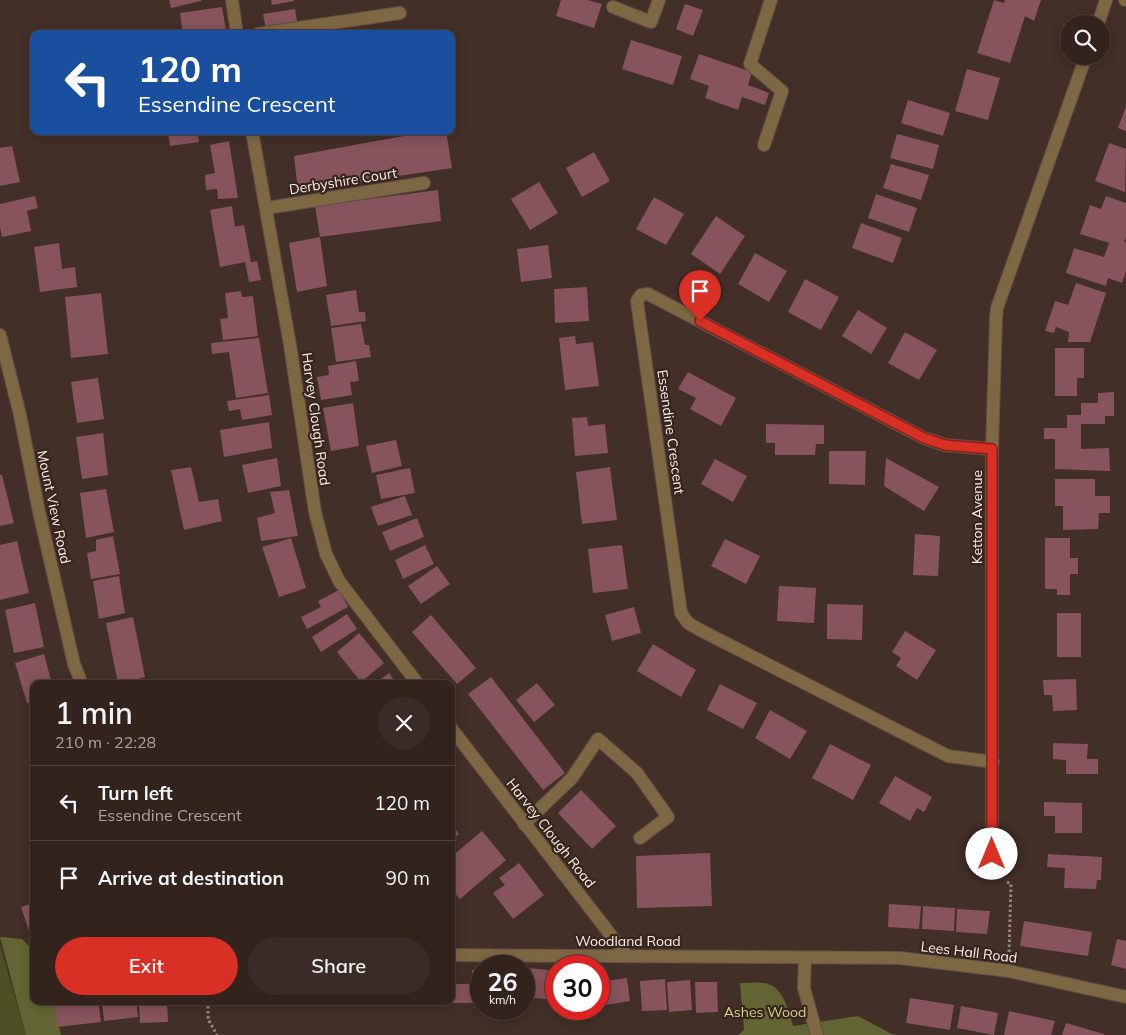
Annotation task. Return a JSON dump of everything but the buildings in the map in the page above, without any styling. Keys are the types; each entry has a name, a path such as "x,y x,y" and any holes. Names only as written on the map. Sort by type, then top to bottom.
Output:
{"street":[{"path":"232,0 236,30"},
{"path":"613,8 651,22 659,0"},
{"path":"764,145 782,92 750,64 771,0"},
{"path":"1101,15 1106,0"},
{"path":"285,30 400,13"},
{"name":"Ketton Avenue","path":"992,872 992,449 997,308 1083,65"},
{"name":"Harvey Clough Road","path":"253,135 290,345 315,512 326,554 339,580 415,680"},
{"name":"Derbyshire Court","path":"267,208 424,183"},
{"name":"Essendine Crescent","path":"992,449 945,445 924,438 648,294 641,295 637,301 681,613 688,623 948,756 993,762"},
{"name":"Mount View Road","path":"0,335 20,415 39,512 74,664 80,680"},
{"name":"Harvey Clough Road","path":"455,733 627,956"},
{"path":"524,824 572,778 598,739 637,773 668,817 640,838"},
{"name":"Woodland Road","path":"455,955 805,958"},
{"path":"805,958 804,988 815,1029"},
{"name":"Lees Hall Road","path":"805,958 900,958 1009,971 1126,997"}],"path":[{"path":"992,872 1010,884 1009,971"},
{"path":"208,1005 208,1019 217,1035"}],"green space":[{"path":"0,937 22,939 30,947 30,1005 54,1005 61,1035 26,1035"},
{"path":"0,945 26,1035 0,1035"},
{"name":"Ashes Wood","path":"740,983 764,983 776,988 784,1000 793,1026 858,1016 897,1035 738,1035 744,1030"}],"route":[{"path":"700,321 924,438 945,445 992,449 992,854"}]}
